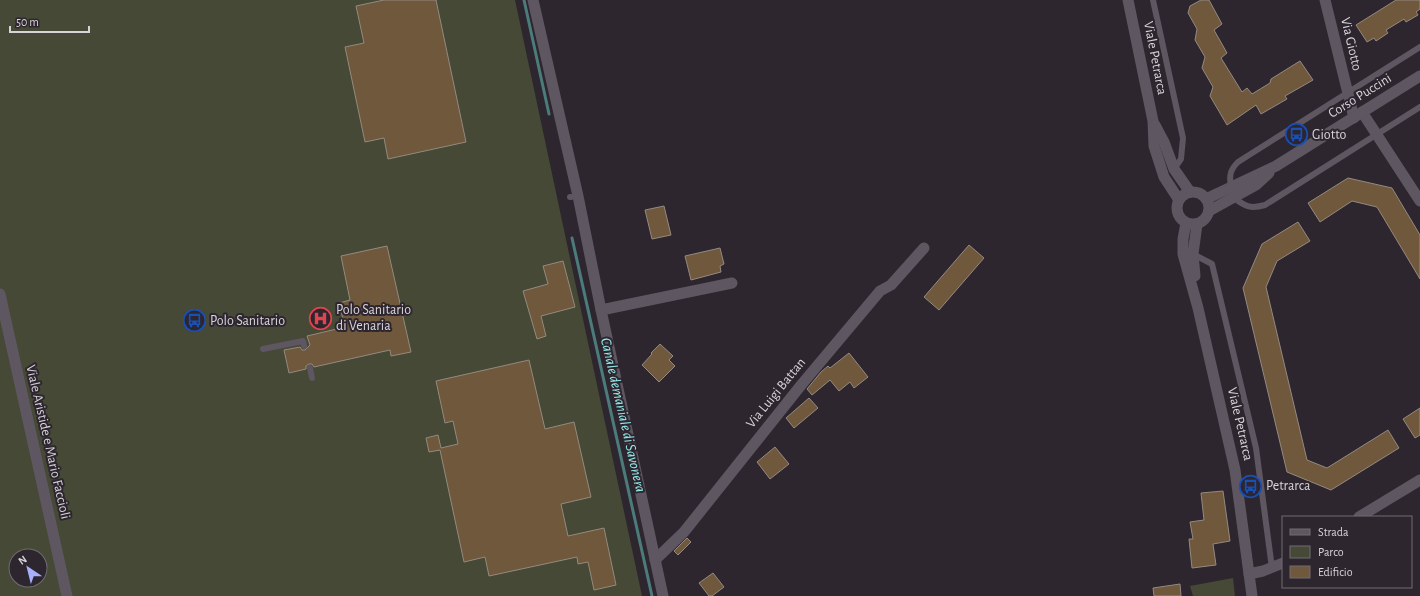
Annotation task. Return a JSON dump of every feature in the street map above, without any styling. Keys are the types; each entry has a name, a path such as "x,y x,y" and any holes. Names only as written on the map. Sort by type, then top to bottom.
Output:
{"street":[{"path":"533,0 559,112 568,184 575,199 577,225 594,279 663,596"},
{"name":"Viale Petrarca","path":"1128,0 1153,121 1154,146 1164,177 1179,200"},
{"name":"Via Giotto","path":"1325,0 1347,92 1358,115 1376,134 1420,200"},
{"name":"Corso Puccini","path":"1276,166 1420,76"},
{"name":"Viale Petrarca","path":"1153,121 1164,142 1174,169 1190,192"},
{"path":"1206,199 1276,166"},
{"path":"1209,211 1256,186 1276,166"},
{"path":"1190,192 1197,193 1206,199 1209,211 1205,220 1197,224 1186,223 1177,211 1179,200 1190,192"},
{"name":"Viale Petrarca","path":"1186,223 1183,239 1183,254 1198,308 1235,470 1252,596"},
{"name":"Viale Petrarca","path":"1197,224 1194,254 1198,308"},
{"name":"Via Luigi Battan","path":"655,560 684,532 802,384 880,291 891,285 924,248"},
{"path":"600,310 732,283"},
{"name":"Viale Aristide e Mario Faccioli","path":"0,294 67,596"},
{"path":"1360,516 1420,480"},
{"path":"1249,574 1272,568 1282,563"}],"lane":[{"path":"1153,0 1184,138 1181,159 1174,169"},
{"path":"1231,187 1230,178 1232,169 1238,162 1420,47"},
{"path":"1234,198 1245,206 1256,208 1265,205 1420,107"},
{"path":"1194,254 1212,264 1256,448 1262,482 1272,568"},
{"path":"263,349 303,341 304,346"},
{"path":"310,368 312,378"}],"green space":[{"path":"0,0 515,0 642,596 0,596"},
{"path":"1233,578 1235,596 1193,596 1190,586"}],"building":[{"path":"384,0 436,0 466,142 388,159 384,138 365,142 345,47 364,43 356,6"},
{"path":"1201,0 1209,0 1222,24 1214,30 1227,53 1221,58 1242,92 1247,88 1252,94 1270,83 1271,79 1300,61 1313,80 1285,96 1287,99 1261,114 1256,105 1227,125 1210,96 1213,87 1202,68 1205,57 1195,40 1197,29 1188,13 1190,6"},
{"path":"1396,0 1420,0 1420,9 1416,12 1418,15 1406,22 1404,19 1386,30 1388,33 1376,41 1374,38 1367,42 1356,25"},
{"path":"1348,178 1392,188 1420,235 1420,279 1377,207 1352,201 1320,222 1308,203"},
{"path":"664,206 671,235 652,239 645,210"},
{"path":"1298,222 1310,241 1277,261 1266,287 1307,460 1327,468 1388,430 1399,448 1331,490 1287,472 1243,288 1262,244"},
{"path":"969,245 984,258 939,310 924,297"},
{"path":"387,246 411,352 391,356 390,350 314,367 312,364 309,364 306,366 306,369 289,373 284,350 300,347 302,350 305,350 310,345 307,336 345,327 339,303 350,300 341,256"},
{"path":"720,248 724,264 720,266 721,272 691,280 685,256"},
{"path":"563,261 575,307 541,316 546,336 537,339 523,291 548,284 543,266"},
{"path":"660,344 673,356 669,360 675,366 659,382 642,365"},
{"path":"849,353 868,377 854,388 850,382 839,391 830,380 812,395 807,389 821,372 828,366 830,368"},
{"path":"529,360 545,429 574,422 591,497 561,504 568,536 604,528 616,585 594,590 588,562 578,564 577,557 489,576 485,557 464,562 440,450 429,452 426,438 438,435 441,448 458,444 453,421 445,423 436,381"},
{"path":"809,398 818,408 794,428 786,418"},
{"path":"1420,408 1420,435 1415,438 1403,419"},
{"path":"775,447 789,464 770,479 757,462"},
{"path":"1223,491 1230,541 1213,544 1216,565 1192,568 1189,539 1193,539 1190,522 1204,520 1201,493"},
{"path":"687,538 691,542 678,555 674,551"},
{"path":"713,573 724,587 712,596 709,596 699,583"},
{"path":"1180,584 1181,596 1154,596 1153,588"}],"waterway":[{"name":"Canale demaniale di Savonera","path":"524,0 549,114"},
{"name":"Canale demaniale di Savonera","path":"572,238 652,596"}],"place":[{"name":"Giotto","path":"1297,135"},
{"name":"Polo Sanitario di Venaria","path":"321,318"},
{"name":"Polo Sanitario","path":"194,321"},
{"name":"Petrarca","path":"1251,486"}]}
